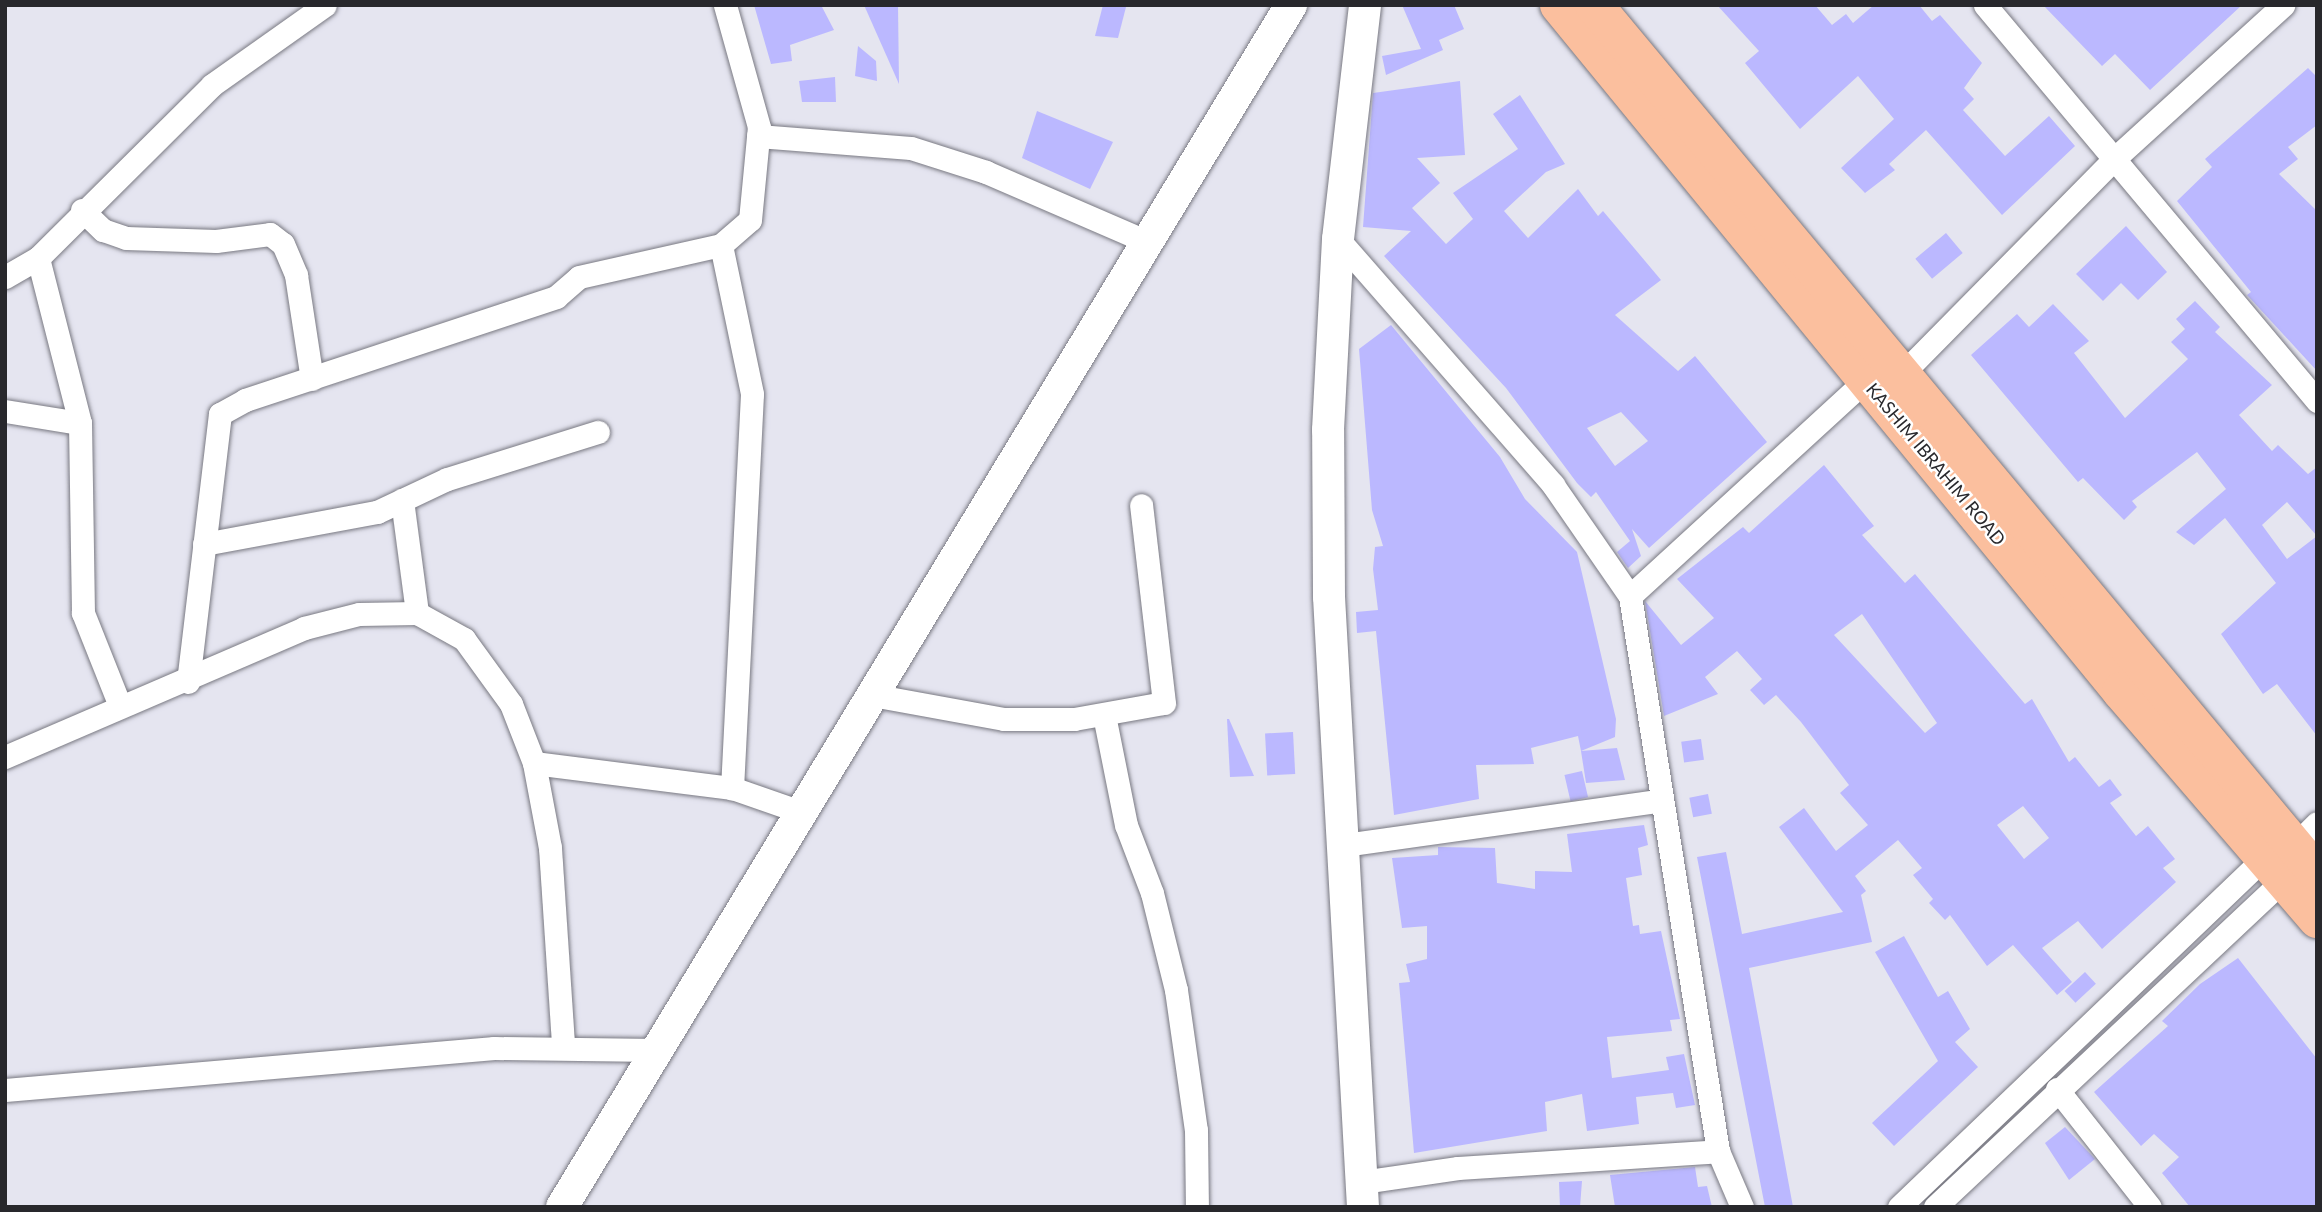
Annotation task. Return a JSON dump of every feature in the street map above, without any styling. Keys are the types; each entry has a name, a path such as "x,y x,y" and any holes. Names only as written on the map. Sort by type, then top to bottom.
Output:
{"highway":[{"name":"KASHIM IBRAHIM ROAD","path":"1559,5 1883,377 2292,857 2317,919"},
{"name":"KASHIM IBRAHIM ROAD","path":"1594,5 1883,377"}],"main road":[{"path":"562,1207 1291,5"},
{"path":"1363,1194 1329,583 1328,430 1338,239 1365,5"}],"street":[{"path":"5,277 38,258 82,210 212,85 326,5"},
{"path":"188,682 220,414 312,379 556,297 579,277 721,245 750,220 758,136 755,102 725,5"},
{"path":"1986,5 2317,401"},
{"path":"1630,596 1883,377 2114,159 2283,5"},
{"path":"758,136 911,148 986,172 1148,242"},
{"path":"82,210 103,230 126,238 216,241 270,234 283,244 296,275 312,379"},
{"path":"1338,239 1553,485 1630,596 1659,801 1718,1151 1742,1207"},
{"path":"721,245 752,394 732,788"},
{"path":"38,258 80,423 83,613 120,706"},
{"path":"5,411 80,423"},
{"path":"204,544 377,512 483,467 598,432"},
{"path":"402,500 416,612"},
{"path":"872,695 1004,719 1104,715 1164,702 1141,505"},
{"path":"5,757 120,706 188,682 304,628 359,614 416,612 464,639 511,704 534,763 550,848 563,1046"},
{"path":"1104,715 1126,825 1152,893 1176,990 1196,1130 1198,1207"},
{"path":"534,763 732,788 801,813"},
{"path":"1344,845 1659,801"},
{"path":"1935,1207 2292,857"},
{"path":"1899,1207 2292,857"},
{"path":"5,1090 563,1046 657,1049"},
{"path":"2057,1088 2150,1207"},
{"path":"1363,1194 1458,1168 1718,1151"}],"building":[{"path":"754,5 821,5 834,30 790,45 792,61 771,64"},
{"path":"864,5 898,5 899,84"},
{"path":"1103,5 1126,7 1118,38 1095,36"},
{"path":"1402,5 1454,5 1464,29 1439,40 1443,50 1386,75 1382,56 1421,49"},
{"path":"1717,5 1815,5 1832,25 1846,14 1853,23 1874,5 1919,5 1932,21 1940,15 1982,63 1964,88 1974,99 1963,110 2005,156 2049,116 2075,146 2002,215 1926,130 1889,164 1895,170 1865,193 1841,168 1894,119 1858,76 1800,129 1745,63 1759,51"},
{"path":"2043,5 2242,5 2150,90 2115,54 2102,66"},
{"path":"858,46 876,61 877,81 855,76"},
{"path":"2308,68 2317,77 2317,125 2288,147 2298,159 2279,174 2317,211 2317,371 2247,295 2251,292 2177,201 2212,167 2205,159"},
{"path":"835,77 836,102 802,102 799,81"},
{"path":"1460,81 1465,155 1417,158 1440,183 1412,208 1446,244 1473,219 1453,193 1518,149 1493,114 1520,95 1565,164 1546,172 1504,211 1528,238 1578,189 1598,216 1603,211 1661,280 1615,315 1678,371 1695,356 1767,442 1649,548 1632,529 1641,556 1628,568 1617,552 1630,541 1596,492 1591,497 1577,483 1506,388 1384,256 1411,231 1363,227 1373,93","holes":["1621,412 1648,441 1615,466 1587,428"]},
{"path":"1037,111 1113,142 1090,189 1022,158"},
{"path":"2126,226 2167,272 2138,300 2121,283 2103,301 2076,274"},
{"path":"1946,233 1963,253 1932,279 1915,259"},
{"path":"2195,301 2220,327 2215,332 2272,385 2239,415 2272,451 2278,445 2308,474 2317,467 2317,536 2317,736 2277,684 2263,694 2221,634 2276,583 2225,518 2194,545 2176,532 2226,489 2197,452 2132,501 2137,507 2124,520 2083,478 2078,482 1971,355 2017,314 2029,327 2053,304 2089,341 2074,353 2125,418 2188,359 2171,342 2185,329 2176,319","holes":["2287,502 2317,536 2287,559 2262,525"]},
{"path":"1391,325 1500,457 1525,499 1577,552 1616,719 1615,737 1581,751 1578,736 1531,748 1534,764 1476,765 1479,799 1394,815 1376,631 1357,633 1356,612 1378,610 1373,569 1375,547 1383,546 1372,510 1359,349"},
{"path":"1824,465 1874,526 1862,535 1905,583 1915,574 2025,704 2032,699 2069,762 2075,757 2099,787 2110,779 2122,795 2110,803 2136,836 2148,826 2175,859 2163,868 2176,882 2102,949 2078,921 2042,948 2072,982 2057,995 2013,945 1987,966 1950,915 1945,920 1929,903 1933,899 1913,875 1922,868 1898,840 1855,876 1866,891 1861,895 1872,942 1749,968 1793,1207 1765,1207 1697,857 1726,852 1742,934 1843,912 1779,827 1804,808 1836,851 1868,825 1840,793 1849,785 1801,722 1776,695 1764,705 1750,690 1762,679 1737,651 1705,677 1718,694 1664,716 1645,601 1681,645 1714,618 1677,579 1743,527 1749,533","holes":["1862,614 1937,723 1925,733 1834,635","2023,806 2049,838 2024,859 1997,825"]},
{"path":"1229,719 1254,776 1230,777"},
{"path":"1293,732 1295,774 1267,775 1265,733"},
{"path":"1701,739 1704,760 1684,763 1681,742"},
{"path":"1617,748 1625,780 1586,783 1581,751"},
{"path":"1582,771 1588,797 1571,801 1564,775"},
{"path":"1708,794 1712,814 1693,817 1689,798"},
{"path":"1644,825 1648,845 1638,848 1642,875 1626,878 1633,926 1639,925 1640,934 1661,931 1680,1019 1670,1020 1672,1031 1607,1037 1612,1078 1669,1070 1666,1057 1684,1054 1695,1105 1676,1108 1673,1093 1636,1097 1639,1124 1587,1131 1582,1094 1545,1102 1547,1131 1414,1153 1399,983 1410,982 1406,964 1427,959 1427,926 1402,928 1392,858 1438,855 1438,847 1495,848 1497,883 1535,889 1535,871 1572,872 1567,834"},
{"path":"1904,936 1938,997 1948,991 1970,1029 1955,1042 1978,1067 1894,1146 1872,1123 1938,1061 1875,952"},
{"path":"2238,958 2317,1059 2317,1207 2190,1207 2162,1173 2179,1157 2154,1134 2141,1146 2094,1092 2168,1026 2162,1021 2200,984"},
{"path":"2085,972 2096,984 2075,1003 2065,991"},
{"path":"2065,1127 2095,1159 2069,1180 2045,1143"},
{"path":"1695,1167 1698,1187 1707,1186 1712,1207 1615,1207 1610,1175"},
{"path":"1582,1181 1580,1207 1560,1207 1559,1182"}]}
